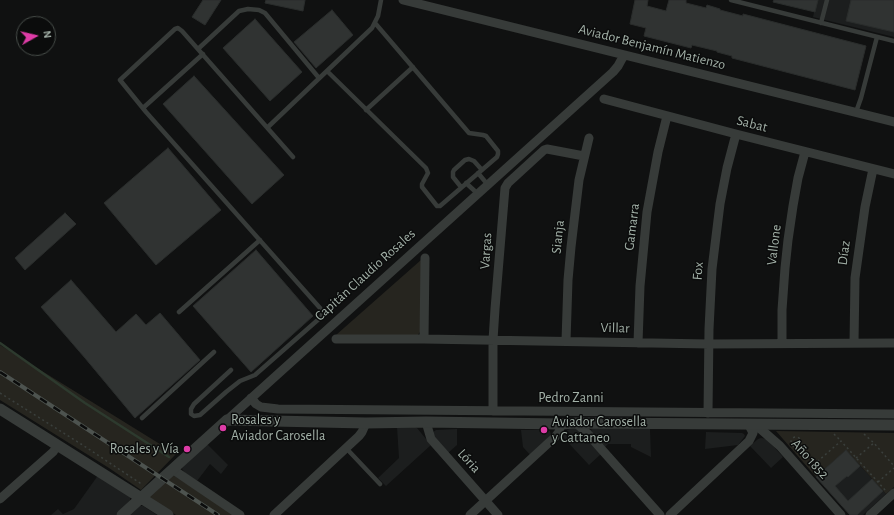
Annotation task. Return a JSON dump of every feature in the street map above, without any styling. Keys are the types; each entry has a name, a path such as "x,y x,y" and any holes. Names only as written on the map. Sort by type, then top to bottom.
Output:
{"street":[{"name":"Aviador Benjamín Matienzo","path":"403,0 894,122"},
{"name":"Capitán Claudio Rosales","path":"122,515 613,72 624,55"},
{"name":"Sabat","path":"604,99 894,174"},
{"name":"Gamarra","path":"638,342 640,286 647,212 658,152 667,116"},
{"name":"Fox","path":"708,413 711,288 716,237 720,204 736,134"},
{"name":"Sianja","path":"566,341 570,247 579,180 589,138"},
{"name":"Vargas","path":"493,412 495,309 505,188 508,183 544,150 547,149 584,156"},
{"name":"Vallone","path":"782,343 782,310 787,247 798,178 805,152"},
{"name":"Díaz","path":"854,343 855,278 865,207 873,169"},
{"path":"424,339 425,258"},
{"name":"Villar","path":"336,339 709,344 894,342"},
{"name":"Pedro Zanni","path":"251,398 260,406 278,409 493,412 894,414"},
{"path":"0,409 168,515"},
{"path":"227,420 366,423 426,422 894,425"},
{"name":"Lória","path":"426,422 431,439 498,515"},
{"path":"274,515 359,436 366,423"},
{"path":"576,423 587,433 660,515"},
{"path":"470,515 555,437 559,432 561,424"},
{"path":"670,515 749,441 753,433 752,425"},
{"name":"Año 1852","path":"752,425 780,446 841,515"},
{"path":"0,499 53,452 58,445"},
{"path":"172,469 240,515"},
{"path":"870,515 892,494"}],"lane":[{"path":"268,127 372,28 378,16 381,0"},
{"path":"731,0 894,41"},
{"path":"821,23 827,0"},
{"path":"198,49 238,11 248,8 259,10 265,13 320,78"},
{"path":"327,71 426,168 428,173 422,187 437,206 440,206 497,157 498,151 486,136 469,133 375,23"},
{"path":"231,370 194,404 190,409 191,414 194,416 200,415 240,381 255,375 322,316 322,312 120,80 175,29 178,28 268,127 292,157"},
{"path":"856,112 877,37"},
{"path":"143,108 202,54"},
{"path":"366,110 413,67"},
{"path":"461,187 453,172 465,160 469,159 474,160 488,185"},
{"path":"466,183 478,194"},
{"path":"179,312 260,240"},
{"path":"142,418 214,352"},
{"path":"346,448 380,484"}],"path":[{"path":"0,393 150,489"},
{"path":"854,425 874,443 894,467 878,482"},
{"path":"794,437 799,438 801,441 799,446 796,448 792,446 791,442 794,437"},
{"path":"804,473 841,441 878,482 892,494"},
{"path":"856,458 874,443"}],"shaded area":[{"path":"817,0 894,0 894,37 813,17"},
{"path":"421,260 421,330 418,335 336,335"},
{"path":"0,345 176,454 141,490 109,468 0,400"},
{"path":"397,427 417,428 431,445 386,486 378,478 399,458"},
{"path":"593,428 650,429 651,457 631,447 631,444 608,444 605,447 592,433 591,430"},
{"path":"457,429 457,445 448,453 433,435 433,432 436,430"},
{"path":"569,429 577,429 601,454 589,465 561,435"},
{"path":"521,430 547,430 550,431 551,435 531,456 523,447"},
{"path":"776,431 894,433 894,487 886,494 846,450 816,477"},
{"path":"706,432 742,433 745,436 738,445 705,449"},
{"path":"761,438 767,439 783,457 771,468 750,446"},
{"path":"207,444 228,465 221,474 210,464 197,481 185,473 182,469"},
{"path":"846,450 886,494 863,515 850,515 816,477"},
{"path":"99,474 130,496 130,502 116,515 51,515 58,509 63,514 74,509"},
{"path":"171,474 238,515 176,515 147,497"},
{"path":"139,506 143,506 157,515 127,515"}],"building":[{"path":"203,0 221,0 205,25 192,17"},
{"path":"266,0 305,0 303,11 265,3"},
{"path":"635,0 648,0 647,6 666,11 669,0 686,0 686,3 706,8 707,5 743,16 743,14 866,46 855,90 732,58 732,56 717,51 692,45 691,48 644,36 646,28 630,24"},
{"path":"774,0 818,0 815,12 773,2"},
{"path":"851,0 894,0 894,32 846,21"},
{"path":"332,10 353,35 316,68 294,42"},
{"path":"255,19 302,72 270,101 223,48"},
{"path":"194,76 284,175 252,204 163,104"},
{"path":"168,148 221,210 156,265 104,203"},
{"path":"65,213 76,224 25,270 15,258"},
{"path":"256,250 313,316 251,372 193,306"},
{"path":"71,280 116,332 136,314 146,325 160,313 200,360 135,418 41,307"},
{"path":"846,450 860,466 835,486 848,501 872,479 883,491 857,515 850,515 816,477"}],"waterway":[{"path":"0,343 85,403 169,457"}],"railway":[{"path":"0,372 218,515"}],"place":[{"name":"Rosales y Aviador Carosella","path":"223,428"},
{"name":"Aviador Carosella y Cattaneo","path":"544,430"},
{"name":"Rosales y Vía","path":"187,449"}]}
